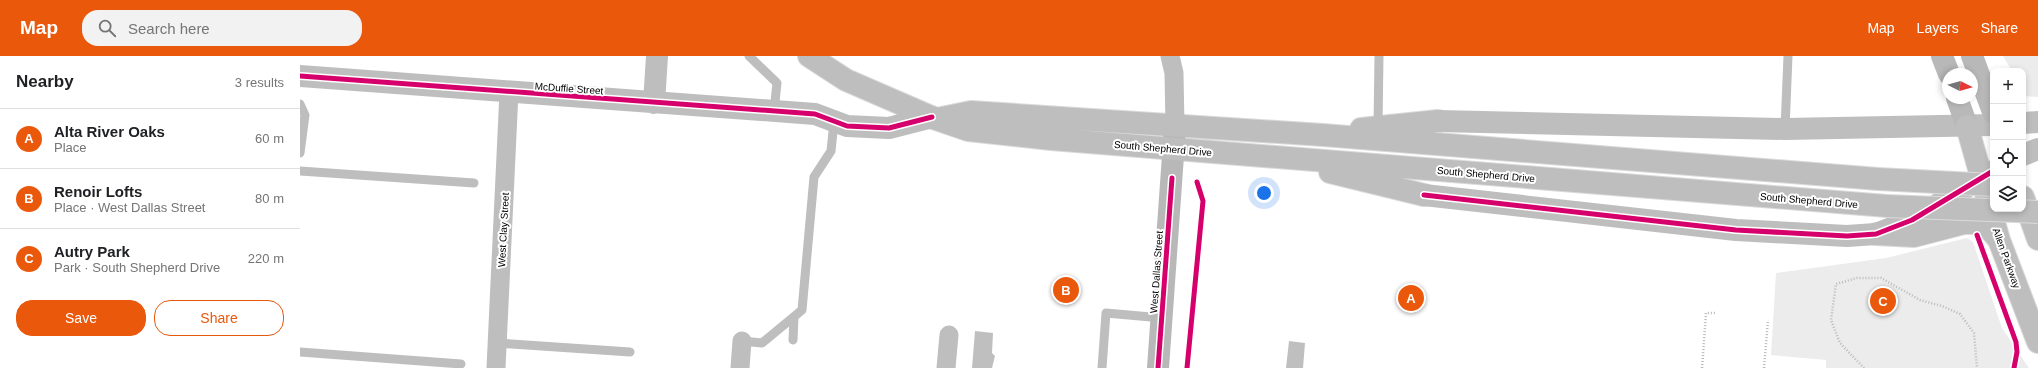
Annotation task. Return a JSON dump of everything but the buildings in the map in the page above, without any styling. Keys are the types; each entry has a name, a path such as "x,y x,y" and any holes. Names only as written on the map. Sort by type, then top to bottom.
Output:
{"main road":[{"path":"654,103 657,56"},
{"name":"South Shepherd Drive","path":"809,56 846,80 934,118 968,130 1263,156 1887,206 2038,212"},
{"path":"1942,56 1947,68"},
{"path":"1972,56 1990,104"},
{"name":"McDuffie Street","path":"300,79 509,92 815,114 827,117 834,122 847,126 889,128 934,118"},
{"path":"1959,104 1967,126"},
{"path":"934,118 971,112 1175,127 1322,135 1878,179 1989,178"},
{"path":"1322,135 1378,126 1438,121 1786,129 1990,125"},
{"path":"2026,123 2038,122"},
{"name":"Allen Parkway","path":"1967,126 1989,178 1999,240 2038,342"},
{"name":"West Dallas Street","path":"1158,368 1175,127"},
{"path":"2026,154 2038,149"},
{"path":"1263,156 1424,195 1736,230 1848,236 1876,234 1914,236 1964,224 1978,223 1989,228 1999,240"},
{"path":"1876,234 1912,220 1989,178"},
{"path":"2026,186 2038,186"},
{"path":"2026,205 2038,239"}],"street":[{"path":"1170,56 1174,73 1175,127"},
{"name":"West Clay Street","path":"496,368 509,92"},
{"path":"946,368 949,335"},
{"path":"740,368 742,341"}],"lane":[{"path":"750,56 776,83 774,112"},
{"path":"1378,56 1378,126"},
{"path":"1786,129 1788,56"},
{"path":"300,104 305,115 300,153"},
{"path":"742,341 762,343 802,310 814,177 831,152 834,122"},
{"path":"300,171 474,183"},
{"path":"1102,368 1106,313 1162,318"},
{"path":"793,340 794,317"},
{"path":"497,343 630,352"},
{"path":"300,352 461,364"}],"path":[{"path":"1864,368 1840,343 1830,320 1836,284 1857,278 1881,278 1920,300 1942,306 1960,314 1974,333 1977,368"},
{"path":"1702,368 1706,313 1716,313"},
{"path":"1764,368 1768,320"}],"shaded area":[{"path":"2003,56 2038,56 2038,97 2026,96 2026,68 2010,68"},
{"path":"1967,238 1973,242 2002,328 2029,368 1826,368 1826,360 1771,355 1776,273 1886,258"},
{"path":"975,331 993,333 992,353 995,356 992,368 972,368"},
{"path":"1289,341 1305,343 1303,368 1286,368"}],"cycle path":[{"path":"300,76 815,114 847,126 889,128 932,117"},
{"path":"1424,195 1736,230 1847,236 1876,234 1912,220 1990,173"},
{"path":"1158,368 1172,178"},
{"path":"1187,368 1203,201 1197,182"},
{"path":"1977,235 2016,342 2017,352 2014,368"}],"place":[{"name":"Renoir Lofts","path":"1066,290"},
{"name":"Alta River Oaks","path":"1411,298"},
{"name":"Autry Park","path":"1883,301"}]}
